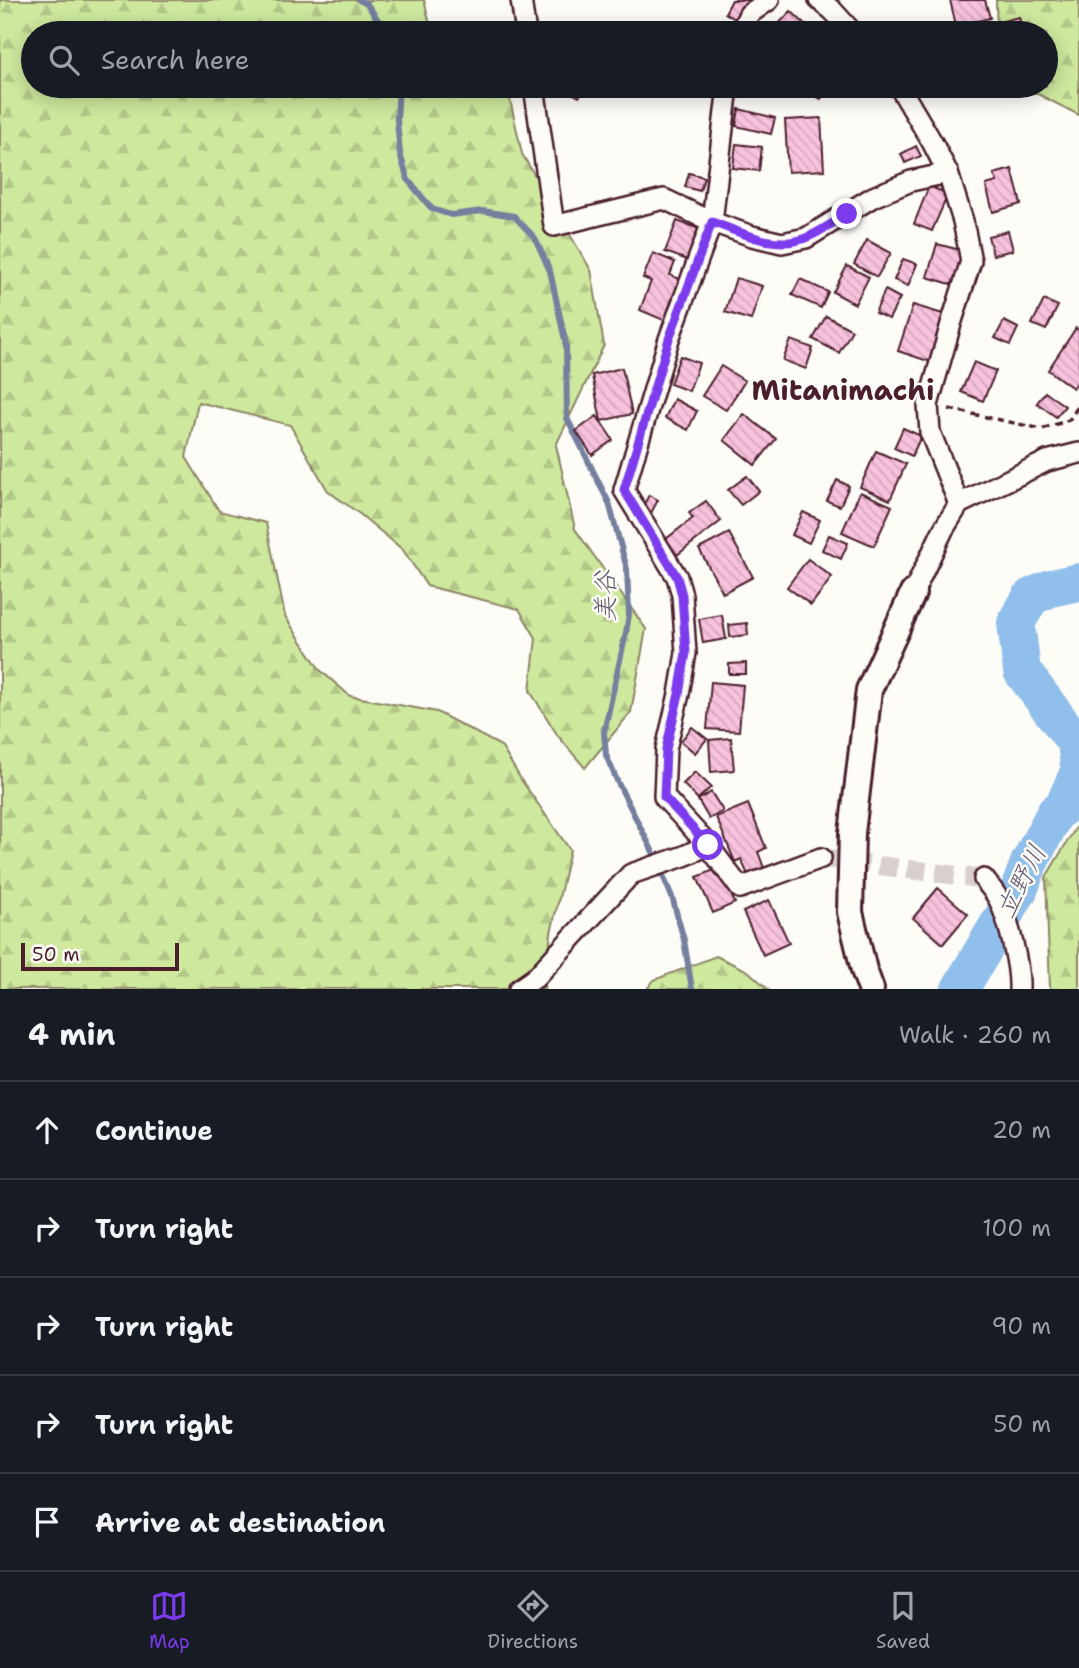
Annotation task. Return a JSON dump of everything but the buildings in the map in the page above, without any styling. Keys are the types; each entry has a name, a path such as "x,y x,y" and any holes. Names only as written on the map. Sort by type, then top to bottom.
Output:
{"street":[{"path":"521,0 524,21"},
{"path":"746,21 749,14 769,0"},
{"path":"819,0 842,21"},
{"path":"536,98 554,226 664,199 712,222 782,243 806,238 873,197 911,181 948,173"},
{"path":"727,98 712,222 669,339 624,490 677,577 682,595 686,653 666,749 664,797 708,845 740,888 821,858"},
{"path":"906,98 948,173 963,220 971,261 928,405 930,432 959,504"},
{"path":"871,989 850,912 852,833 869,690 943,530 959,504 1047,461 1079,453"},
{"path":"519,989 535,978 631,874 708,845"},
{"path":"984,879 999,900 1013,944 1020,977 1019,989"}],"path":[{"path":"928,405 1042,429 1069,420 1079,405"}],"green space":[{"path":"0,0 424,0 429,21 21,21 21,98 510,98 522,154 591,270 604,345 556,445 575,529 646,629 631,712 585,768 558,736 530,691 536,638 519,609 427,586 403,550 328,491 290,425 198,402 186,457 219,511 266,523 285,616 320,670 350,696 437,712 501,746 570,850 551,933 544,989 0,989"},
{"path":"996,0 1079,0 1079,115 1046,98 1058,98 1058,21 997,21"},
{"path":"1079,822 1079,989 1050,989 1046,877"},
{"path":"716,956 748,971 768,989 647,989 654,980"}],"waterway":[{"name":"美谷","path":"359,0 367,4 379,21"},
{"name":"美谷","path":"398,98 400,154 408,180 432,209 451,215 483,211 514,216 535,238 550,271 566,345 567,418 609,503 627,569 629,614 604,732 606,755 672,897 684,940 692,989"},
{"name":"立野川","path":"1079,582 1051,588 1031,597 1016,623 1022,671 1076,743 1079,765"},
{"name":"立野川","path":"960,989 1019,890 1029,863 1055,813 1063,807 1079,772"}],"tunnel":[{"path":"821,858 984,879"}],"district":[{"name":"Mitanimachi","path":"843,390"}],"route":[{"path":"708,845 664,797 666,749 686,653 682,595 677,577 624,490 669,339 712,222 782,243 806,238 847,214"}]}
